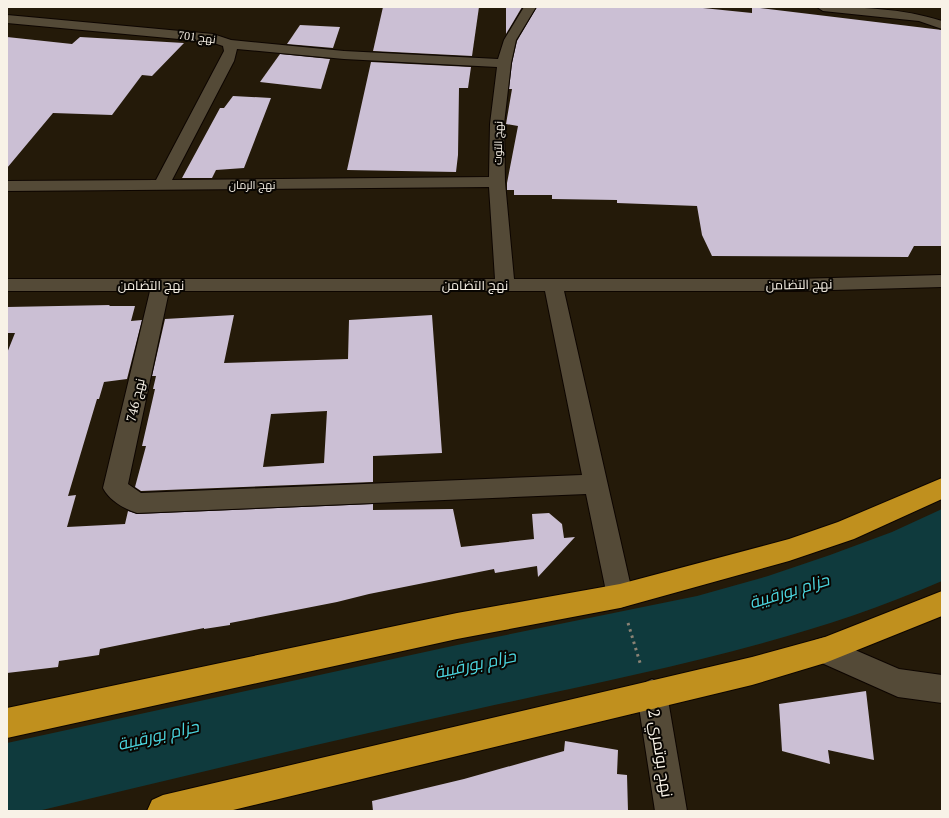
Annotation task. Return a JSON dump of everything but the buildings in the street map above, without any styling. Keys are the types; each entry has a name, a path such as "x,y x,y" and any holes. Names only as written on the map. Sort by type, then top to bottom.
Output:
{"highway":[{"path":"7,723 449,627 623,606 845,531 942,488"},
{"path":"163,811 210,805 647,681 752,671 825,650 942,604"}],"street":[{"name":"نهج التوت","path":"505,285 497,182 497,124 504,63 510,40 530,7"},
{"path":"823,7 921,12 942,25"},
{"path":"26,20 43,10"},
{"name":"نهج 701","path":"7,18 213,38 230,44 231,51 228,61 162,184"},
{"path":"230,44 344,55 504,63"},
{"name":"نهج الرمان","path":"7,186 497,182"},
{"name":"نهج التضامن","path":"7,285 796,285 942,281"},
{"name":"نهج 746","path":"161,285 115,488 137,503 595,484"},
{"path":"553,285 595,484 623,606"},
{"path":"825,650 898,683 942,689"},
{"name":"نهج بوتمري 2","path":"647,681 671,811"}],"path":[{"path":"623,606 647,681"}],"water":[{"name":"حزام بورقيبة","path":"942,509 942,581 830,623 715,656 657,670 259,758 38,811 7,811 7,743 457,645 697,596 768,576 830,555 892,532"}]}
